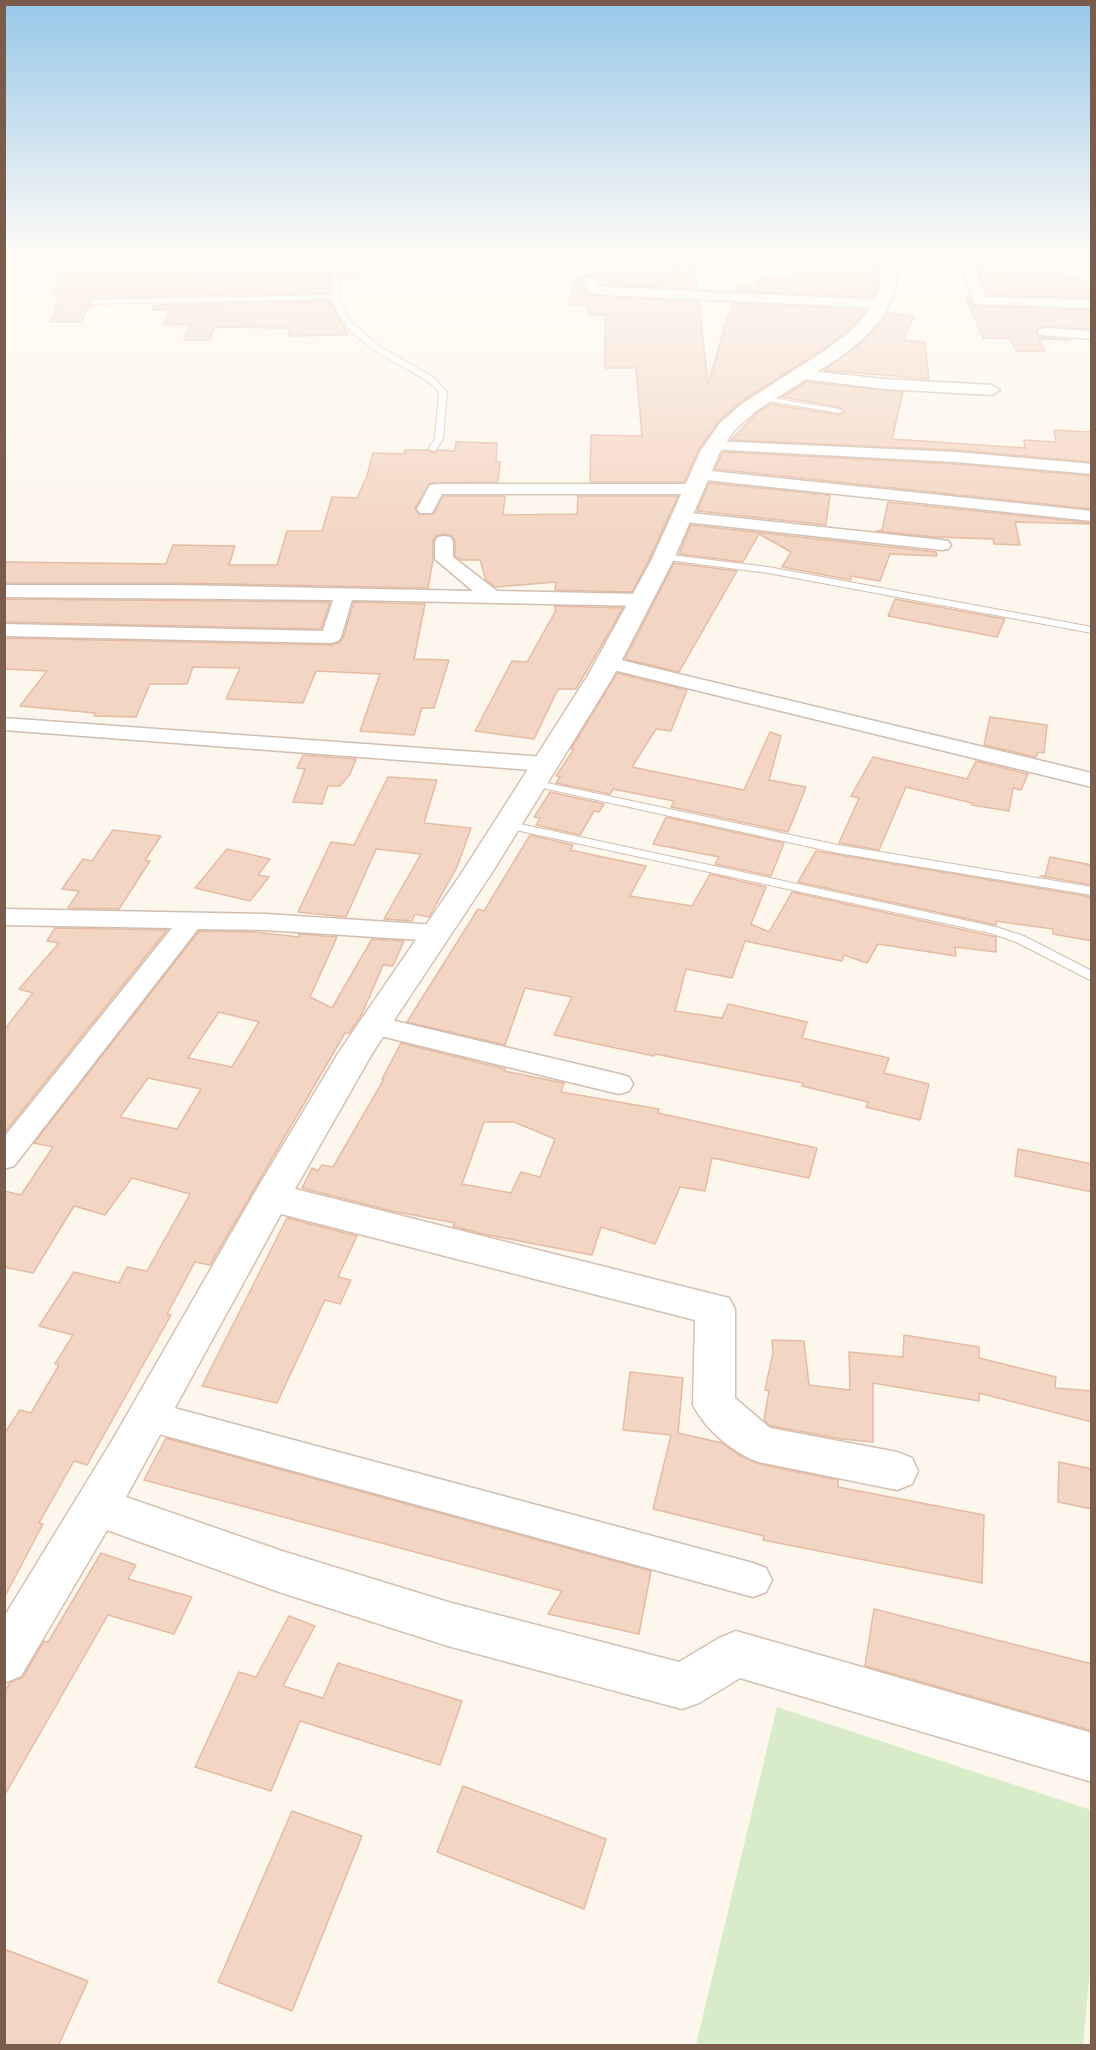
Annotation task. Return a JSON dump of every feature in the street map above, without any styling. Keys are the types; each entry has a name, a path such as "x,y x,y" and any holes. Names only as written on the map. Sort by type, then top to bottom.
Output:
{"street":[{"path":"4,1660 97,1507 271,1197 374,1025 539,774 608,663 643,600 713,446 729,424 762,398 836,350"},
{"path":"800,375 885,384 992,390"},
{"path":"713,446 956,457 1092,469"},
{"path":"426,509 436,489 698,482 1092,516"},
{"path":"682,517 942,545"},
{"path":"444,541 444,559 492,597"},
{"path":"4,591 643,600"},
{"path":"4,630 331,637 344,594"},
{"path":"608,663 1092,780"},
{"path":"4,724 539,774"},
{"path":"4,917 266,922 436,933"},
{"path":"4,1158 191,921"},
{"path":"374,1025 619,1084"},
{"path":"271,1197 715,1309 714,1405 759,1444 897,1471"},
{"path":"148,1416 753,1580"},
{"path":"97,1507 282,1572 437,1620 682,1686 736,1654 1092,1758"}],"lane":[{"path":"381,350 431,378 443,392 439,439 432,449"},
{"path":"762,398 839,411"},
{"path":"663,556 768,570 1092,630"},
{"path":"539,774 838,849 1092,891"},
{"path":"506,825 992,930 1020,939 1092,977"}],"green space":[{"path":"777,1707 1091,1810 1092,1949 1083,2045 696,2045"}],"building":[{"path":"605,350 704,350 708,384 718,350 822,350 742,401 719,421 699,449 684,482 590,482 591,435 642,436 636,368 605,368"},
{"path":"852,350 926,350 929,379 824,370"},
{"path":"1015,350 1045,351 1016,351"},
{"path":"806,382 903,392 892,439 1025,448 1024,440 1056,442 1054,430 1092,432 1092,462 956,450 731,440 757,413 771,404 839,415 845,412 839,407 782,397"},
{"path":"456,442 497,443 496,462 500,462 498,482 430,483 415,508 418,514 434,514 443,496 505,496 503,515 577,514 578,496 678,496 632,592 555,590 556,582 496,587 486,580 480,560 461,560 455,556 455,540 450,535 444,534 436,536 433,541 433,560 428,588 176,583 4,583 4,562 166,564 173,545 235,546 229,565 277,565 287,531 322,531 332,497 357,498 367,476 373,453 404,454 405,450 426,450 434,453 438,450 455,451"},
{"path":"723,452 956,464 1092,476 1092,509 715,469"},
{"path":"709,483 830,495 826,525 697,511"},
{"path":"888,502 1092,524 1015,522 1020,545 994,544 993,539 934,537 876,531 882,530"},
{"path":"691,525 936,552 937,556 890,554 880,581 851,576 851,580 782,567 791,552 759,534 743,562 679,554"},
{"path":"674,563 737,571 679,672 625,659"},
{"path":"4,599 330,602 321,629 4,622"},
{"path":"895,599 1005,619 997,637 888,616"},
{"path":"354,602 425,604 414,659 449,660 434,708 422,708 414,735 360,731 380,674 316,671 303,703 226,699 240,668 193,667 187,684 150,684 136,717 94,716 95,713 20,706 47,671 4,669 4,638 332,645 339,643 343,638"},
{"path":"555,606 623,608 576,689 558,689 534,739 475,731 512,661 527,662 555,612"},
{"path":"617,673 687,690 671,731 656,729 632,767 744,790 770,732 781,736 769,780 806,787 788,832 671,807 674,801 613,789 610,794 556,783 560,777 556,776"},
{"path":"990,717 1047,725 1044,753 1038,752 1036,757 984,745"},
{"path":"303,755 356,759 350,774 340,786 328,786 322,804 293,802 305,769 297,768"},
{"path":"873,757 967,779 976,761 1028,774 1021,790 1013,788 1009,811 972,805 972,803 906,787 879,850 839,843 859,798 851,796"},
{"path":"388,777 437,780 424,823 471,828 457,867 429,917 415,914 412,921 384,919 421,854 376,849 346,917 298,912 331,842 354,845"},
{"path":"550,792 604,804 599,812 594,811 580,835 536,825 540,818 534,817"},
{"path":"666,817 784,843 771,876 715,864 719,857 653,844"},
{"path":"113,830 161,836 145,860 150,861 119,909 68,908 79,891 62,889 83,859 92,861"},
{"path":"530,835 573,845 570,850 646,866 630,896 692,906 710,874 766,887 751,924 769,932 792,892 996,937 996,952 955,947 956,956 878,944 867,963 844,955 842,961 745,941 732,978 686,969 675,1011 722,1018 728,1004 807,1022 802,1038 889,1058 884,1073 929,1084 920,1120 866,1107 868,1102 802,1086 803,1083 554,1035 572,997 525,988 505,1045 407,1022 478,909 484,911"},
{"path":"227,849 270,859 258,875 269,877 250,901 195,888"},
{"path":"816,851 1092,897 1092,941 1053,934 1053,929 996,921 996,925 798,882"},
{"path":"1050,857 1092,865 1092,885 1040,876 1045,876"},
{"path":"55,928 167,930 4,1133 4,1030 33,993 19,989 59,943 47,941"},
{"path":"199,931 337,937 310,997 332,1008 372,939 404,941 393,966 383,965 362,1014 349,1033 345,1033 210,1265 195,1262 167,1314 171,1315 87,1465 74,1461 39,1523 43,1524 4,1598 4,1434 20,1410 31,1413 59,1365 55,1364 73,1335 39,1326 74,1272 119,1283 127,1267 147,1271 190,1194 132,1178 105,1215 74,1206 33,1273 4,1267 4,1191 21,1195 53,1147 34,1143","holes":["219,1012 259,1022 232,1067 188,1058","148,1078 201,1089 177,1129 120,1117"]},
{"path":"401,1043 505,1069 504,1071 564,1083 561,1092 659,1109 658,1113 817,1148 809,1178 712,1158 705,1191 680,1187 655,1244 601,1227 592,1255 483,1234 453,1226 455,1223 392,1211 302,1188 312,1168 318,1171 322,1165 333,1167 384,1079 382,1079","holes":["484,1122 514,1122 555,1139 540,1177 521,1172 511,1193 462,1184"]},
{"path":"1018,1149 1092,1164 1092,1192 1015,1176"},
{"path":"287,1218 357,1236 338,1277 351,1280 340,1304 325,1300 277,1403 202,1386"},
{"path":"904,1335 979,1347 979,1358 1056,1377 1055,1388 1092,1391 1092,1422 979,1393 979,1401 873,1383 873,1442 842,1439 771,1426 764,1420 769,1391 765,1390 773,1353 772,1340 804,1341 809,1385 850,1390 849,1352 903,1357"},
{"path":"630,1372 683,1378 678,1433 722,1443 739,1455 759,1464 838,1480 838,1487 984,1515 982,1583 763,1540 764,1536 653,1509 671,1435 623,1430"},
{"path":"166,1438 651,1571 639,1634 548,1614 562,1591 144,1480"},
{"path":"1059,1462 1092,1469 1092,1509 1058,1502"},
{"path":"101,1553 136,1565 128,1579 192,1597 174,1634 108,1615 4,1796 4,1692 10,1683 23,1677 44,1641 48,1642"},
{"path":"874,1609 1092,1664 1092,1731 865,1666"},
{"path":"289,1616 315,1626 283,1686 323,1698 338,1663 462,1701 440,1765 300,1721 271,1791 195,1767 239,1672 256,1677"},
{"path":"463,1786 606,1839 584,1909 437,1852"},
{"path":"292,1811 362,1836 292,2011 218,1982"},
{"path":"4,1949 88,1981 58,2046 4,2046"}]}
